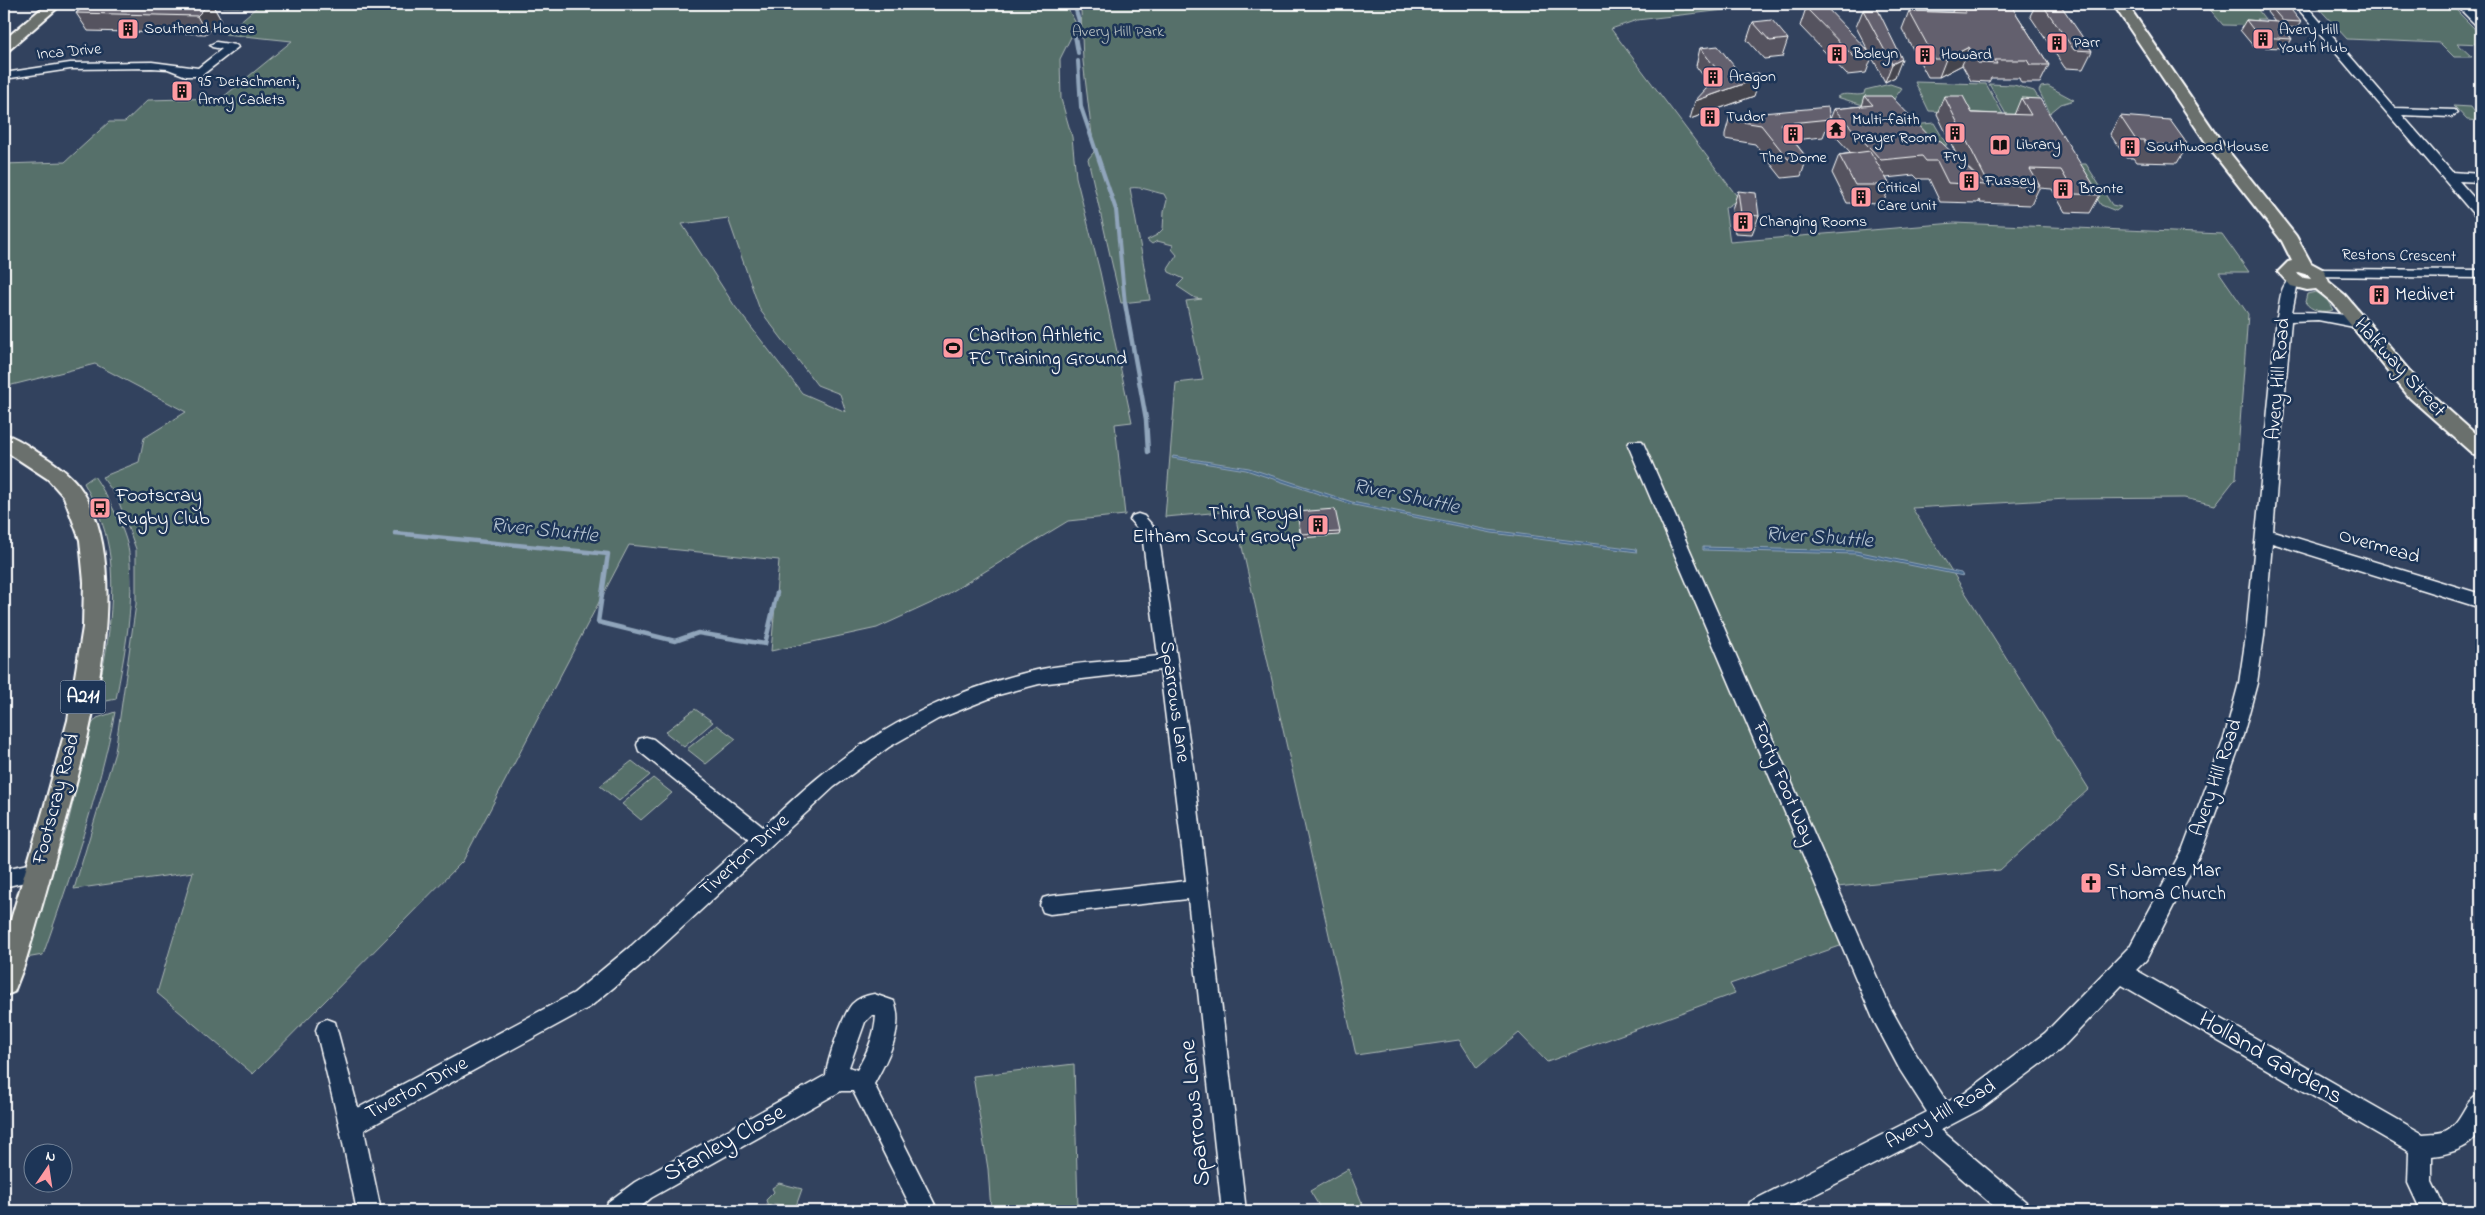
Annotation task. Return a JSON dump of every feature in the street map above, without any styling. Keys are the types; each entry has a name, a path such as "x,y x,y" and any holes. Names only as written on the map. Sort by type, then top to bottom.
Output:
{"main road":[{"path":"4,47 55,4"},
{"path":"2120,4 2214,144 2290,240 2309,276"},
{"name":"Halfway Street","path":"2309,276 2334,294 2416,394 2481,450"},
{"name":"Footscray Road","path":"4,441 56,474 67,484 78,502 94,554 95,603 93,639 86,681 64,781 4,983"}],"street":[{"path":"2299,4 2481,214"},
{"path":"2460,4 2481,24"},
{"name":"Inca Drive","path":"4,76 70,66 152,65 169,66 186,72 201,72 232,47 216,45"},
{"path":"2390,111 2451,114"},
{"path":"2448,176 2481,178"},
{"name":"Restons Crescent","path":"2309,276 2481,274"},
{"name":"Avery Hill Road","path":"1758,1211 1973,1101 2054,1040 2138,953 2192,850 2233,739 2248,683 2288,290 2309,276"},
{"path":"2284,318 2318,316 2359,323"},
{"name":"Forty Foot Way","path":"1636,445 1882,1014 1908,1062 1944,1117"},
{"name":"Sparrows Lane","path":"1138,520 1150,532 1169,662 1234,1211"},
{"name":"Overmead","path":"2264,535 2343,560 2352,560 2481,601"},
{"name":"Tiverton Drive","path":"351,1124 582,1000 638,953 827,781 882,741 931,714 996,689 1039,677 1169,662"},
{"path":"646,745 764,839"},
{"path":"4,878 38,871"},
{"path":"1050,905 1197,889"},
{"name":"Holland Gardens","path":"2120,972 2421,1146"},
{"path":"861,1083 872,1065 888,1023 886,1008 881,1005 870,1004 857,1015 838,1063 836,1081 850,1078 861,1083 926,1211"},
{"path":"327,1030 351,1124 370,1211"},
{"name":"Stanley Close","path":"617,1211 643,1190 836,1081"},
{"path":"2434,1211 2420,1183 2421,1146 2451,1142 2467,1128 2481,1104"},
{"path":"1921,1128 2018,1211"}],"green space":[{"path":"161,4 1065,4 1077,25 1060,59 1061,99 1072,137 1076,177 1100,272 1132,422 1115,424 1125,515 1068,521 938,600 877,628 771,651 779,560 629,545 463,861 253,1074 157,993 193,872 74,889 115,752 136,604 136,549 117,497 102,477 139,462 144,438 186,412 95,364 4,387 4,164 65,162 109,122 125,122 148,100 222,98 292,41 225,34 257,7 159,6","holes":["728,218 760,310 817,385 840,394 846,412 802,393 734,305 682,224"]},
{"name":"Avery Hill Park","path":"1077,4 1777,4 1637,20 1611,29 1739,199 1725,208 1730,242 1954,223 2222,234 2249,272 2219,272 2248,314 2236,478 2215,505 2184,498 2067,499 1912,508 2089,789 2000,870 1818,889 1843,945 1730,984 1735,993 1547,1062 1519,1033 1477,1068 1459,1040 1356,1055 1234,511 1165,517 1176,383 1203,380 1186,301 1202,299 1195,298 1177,286 1184,279 1169,272 1168,269 1177,255 1172,249 1173,245 1157,241 1152,244 1147,240 1157,235 1163,229 1167,200 1164,194 1143,188 1130,188 1150,300 1121,303 1088,159 1094,152 1083,61 1081,11"},
{"path":"2146,4 2290,4 2292,8 2255,6 2265,19 2257,19 2263,26 2223,25 2207,6"},
{"path":"2315,4 2454,8 2481,35 2481,44 2457,43 2472,57 2454,57 2440,43 2347,39"},
{"path":"1915,82 1986,84 2003,114 1929,111"},
{"path":"1890,84 1902,88 1894,99 1863,105 1837,97 1843,94 1864,94 1865,90"},
{"path":"1989,84 2014,85 2034,91 2049,115 2006,114"},
{"path":"2048,86 2074,100 2061,104 2050,113 2039,91 2041,87"},
{"path":"2454,106 2471,107 2481,121 2467,120"},
{"path":"1934,123 1947,145 1932,146 1912,125"},
{"path":"2076,164 2086,164 2112,205 2121,207 2116,211 2101,205"},
{"path":"2316,292 2326,298 2333,310 2318,310 2310,307 2305,302 2307,294"},
{"path":"94,476 105,493 124,534 131,571 128,626 116,699 102,702 95,700 107,642 112,578 105,533 84,483"},
{"path":"695,709 713,722 684,747 665,732"},
{"path":"115,712 93,804 43,955 26,958 68,823 92,724 97,718"},
{"path":"717,725 736,739 706,764 687,749"},
{"path":"632,761 650,775 619,801 600,786"},
{"path":"653,778 672,793 641,820 622,804"},
{"path":"1074,1064 1078,1208 1061,1211 991,1211 988,1169 973,1076"},
{"path":"1348,1169 1363,1205 1356,1211 1322,1211 1310,1191"},
{"path":"779,1183 802,1189 796,1206 774,1204 768,1206 766,1200 774,1192 772,1188"}],"water":[{"name":"River Shuttle","path":"1173,456 1249,468 1352,502 1489,530 1636,549 1637,552 1492,533 1349,504 1246,470 1172,458"},
{"name":"River Shuttle","path":"1703,547 1856,551 1961,573 1963,576 1855,554 1703,550"}],"building":[{"path":"87,4 209,4 197,16 76,13"},
{"path":"1961,4 2010,4 2049,65 2030,65 2027,60 1995,60 1997,64 1978,63 1969,47 1946,59 1935,59 1909,11 1966,13"},
{"path":"2042,4 2053,4 2062,7 2092,51 2074,50"},
{"path":"1825,6 1872,55 1854,57 1806,8"},
{"path":"2270,6 2288,6 2301,22 2283,21"},
{"path":"1863,10 1878,10 1902,59 1892,64"},
{"path":"1772,20 1788,39 1770,41 1753,22"},
{"path":"2246,20 2278,22 2292,39 2259,37"},
{"path":"1718,46 1741,75 1759,73 1760,78 1695,101 1717,77 1723,77 1700,48"},
{"path":"1865,96 1891,96 1933,140 1941,142 1986,185 1948,183 1937,161 1926,161 1922,156 1881,160 1834,109 1873,105"},
{"path":"1944,96 1963,96 1972,113 2031,115 2021,98 2040,99 2100,195 2075,194 2061,170 2030,169 2040,186 1989,185"},
{"path":"1828,107 1830,119 1780,124 1807,158 1788,159 1761,125 1730,120 1730,116"},
{"path":"2120,116 2170,120 2188,145 2146,144 2144,140 2136,140"},
{"path":"1870,151 1890,185 1855,185 1839,155"},
{"path":"1738,191 1756,193 1759,216 1741,214"},
{"name":"Third Royal Eltham Scout Group","path":"1335,509 1340,532 1301,534 1297,512"}],"waterway":[{"path":"1074,4 1079,21 1075,36 1078,53"},
{"path":"1078,61 1081,107 1116,210 1125,304"},
{"path":"1125,303 1146,419 1148,452"},
{"name":"River Shuttle","path":"395,533 608,554 598,622 675,641 698,633 765,644 777,593"}],"place":[{"name":"Southend House","path":"128,29"},
{"name":"Avery Hill Youth Hub","path":"2263,39"},
{"name":"Parr","path":"2057,43"},
{"name":"Boleyn","path":"1837,54"},
{"name":"Howard","path":"1925,55"},
{"name":"Aragon","path":"1713,77"},
{"name":"95 Detachment, Army Cadets","path":"182,91"},
{"name":"Tudor","path":"1710,117"},
{"name":"Multi-faith Prayer Room","path":"1836,129"},
{"name":"Fry","path":"1955,133"},
{"name":"The Dome","path":"1793,134"},
{"name":"Library","path":"2000,145"},
{"name":"Southwood House","path":"2130,147"},
{"name":"Fussey","path":"1969,181"},
{"name":"Bronte","path":"2063,189"},
{"name":"Critical Care Unit","path":"1861,197"},
{"name":"Changing Rooms","path":"1743,222"},
{"name":"Medivet","path":"2379,295"},
{"name":"Charlton Athletic FC Training Ground","path":"953,348"},
{"name":"Footscray Rugby Club","path":"100,508"},
{"name":"Third Royal Eltham Scout Group","path":"1318,525"},
{"name":"St James Mar Thoma Church","path":"2091,883"}]}
